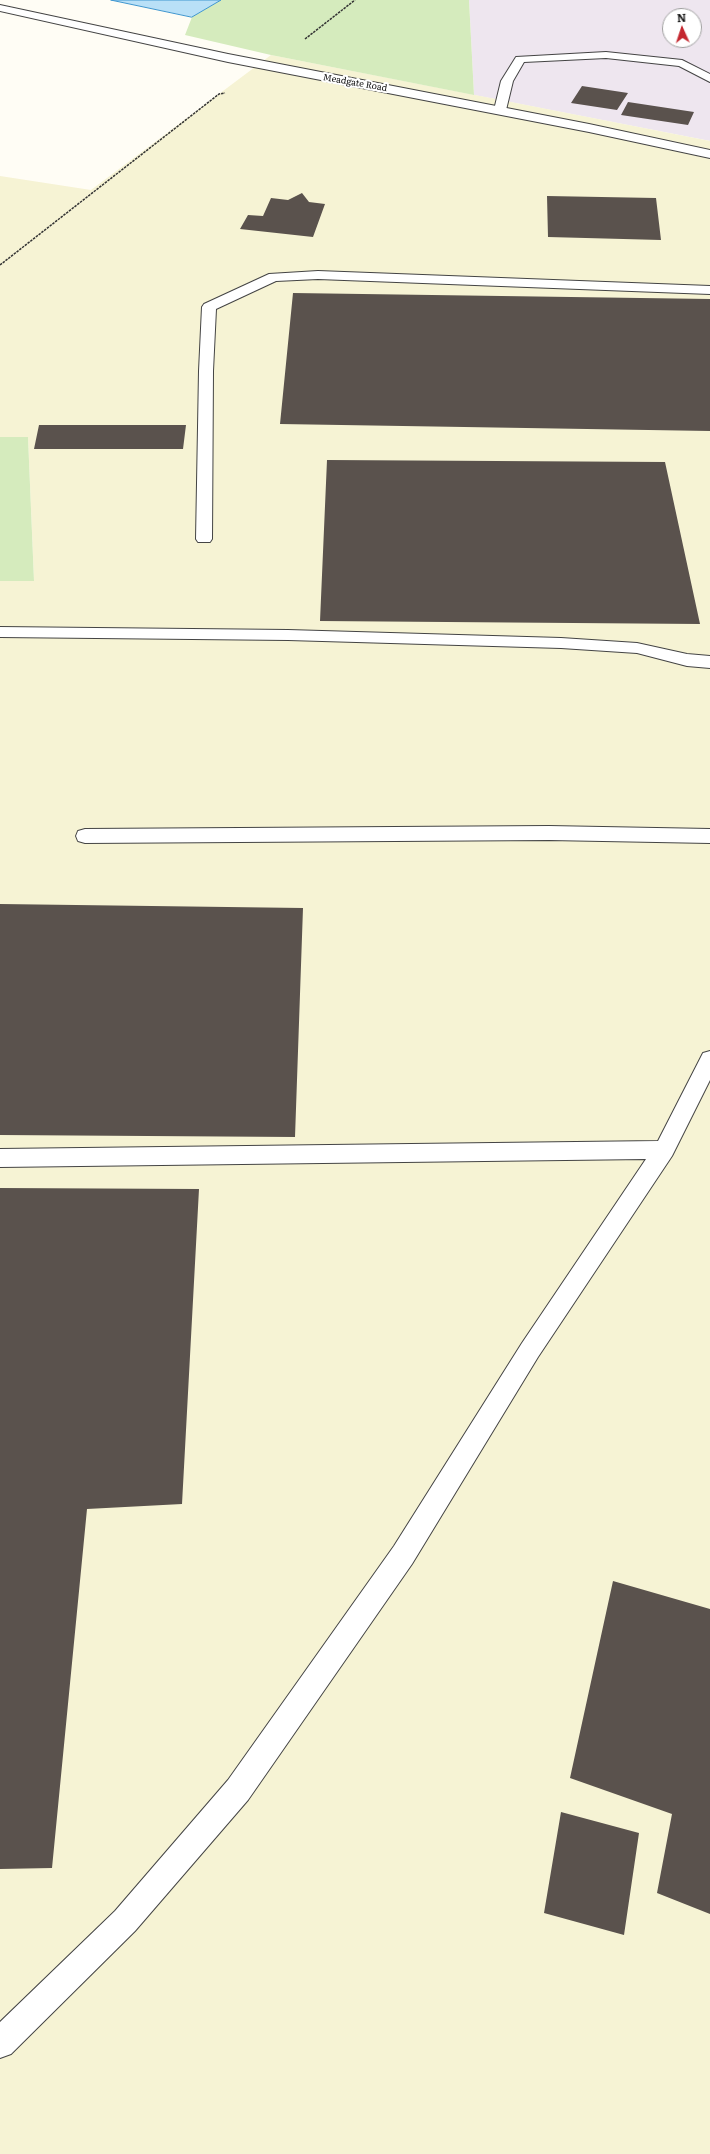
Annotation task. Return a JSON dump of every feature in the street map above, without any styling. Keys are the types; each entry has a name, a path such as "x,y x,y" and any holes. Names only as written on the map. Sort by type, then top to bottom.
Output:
{"street":[{"name":"Meadgate Road","path":"0,8 267,66 500,110 710,154"}],"lane":[{"path":"500,110 508,81 520,59 606,54 682,63 710,80"},
{"path":"204,539 206,372 210,307 274,277 318,275 513,281 710,290"},
{"path":"0,632 288,636 561,643 637,648 688,660 710,662"},
{"path":"85,836 549,833 710,836"},
{"path":"0,2043 125,1921 238,1790 403,1555 530,1350 664,1150 710,1059"},
{"path":"0,1158 664,1150"}],"path":[{"path":"267,66 282,58 355,0"},
{"path":"0,265 219,94 227,92"}],"shaded area":[{"path":"469,0 710,0 710,141 474,95"},
{"path":"271,55 710,141 710,2154 0,2154 0,581 34,580 28,437 0,437 0,176 91,190"}],"green space":[{"path":"221,0 469,0 474,95 271,55 185,35 192,17"},
{"path":"0,437 28,437 34,581 0,581"}],"water":[{"path":"111,0 221,0 192,17"}],"building":[{"path":"582,86 628,93 617,110 571,103"},
{"path":"628,102 694,112 688,125 621,115"},
{"path":"302,193 309,202 325,204 313,237 240,229 248,215 263,216 271,198 288,200"},
{"path":"547,196 656,198 661,240 548,237"},
{"path":"293,293 710,299 710,431 280,424"},
{"path":"39,425 186,425 183,449 34,449"},
{"path":"327,460 665,462 700,624 320,621"},
{"path":"0,904 303,908 295,1137 0,1135"},
{"path":"0,1188 199,1189 182,1504 87,1509 52,1868 0,1869"},
{"path":"613,1581 710,1609 710,1914 657,1893 672,1814 570,1778"},
{"path":"561,1812 639,1833 624,1935 544,1913"}]}
